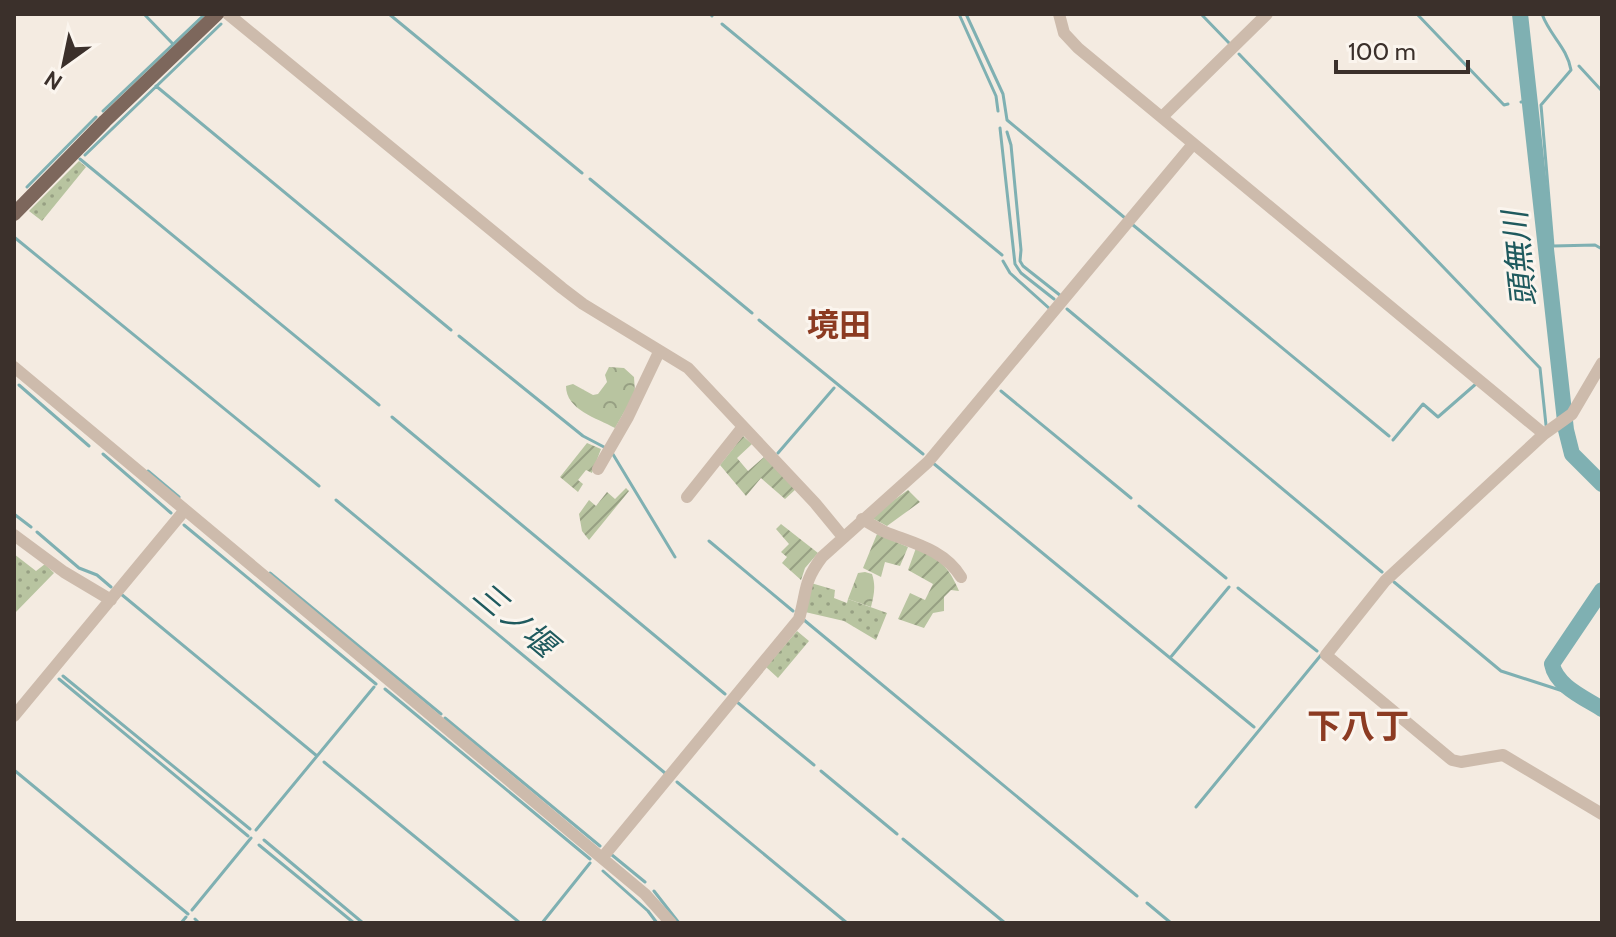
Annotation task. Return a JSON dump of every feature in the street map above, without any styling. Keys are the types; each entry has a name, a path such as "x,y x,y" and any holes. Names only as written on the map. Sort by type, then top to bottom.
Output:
{"main road":[{"path":"14,214 217,14"}],"street":[{"path":"228,14 583,304 688,368 843,537"},
{"path":"1059,14 1064,33 1078,48 1544,434"},
{"path":"1162,117 1267,14"},
{"path":"602,858 799,619 810,572 831,547 928,462 1193,144"},
{"path":"598,469 628,417 659,352"},
{"path":"1602,363 1572,414 1544,434 1385,581 1326,655 1452,760 1461,762 1503,755 1602,814"},
{"path":"17,375 645,894 671,923"},
{"path":"687,497 742,428"},
{"path":"14,716 184,511"},
{"path":"862,519 931,550 955,567 961,577"},
{"path":"14,535 64,572 111,600"}],"green space":[{"path":"79,161 86,167 42,221 29,211"},
{"path":"609,367 624,368 634,377 635,393 615,428 577,407 567,394 566,386 573,384 593,395 598,394 607,382 605,375"},
{"path":"743,436 752,444 737,458 748,471 764,457 796,489 785,499 761,478 746,496 720,465"},
{"path":"587,443 601,449 592,473 586,470 578,480 583,484 578,492 560,477"},
{"path":"626,488 629,491 589,540 582,531 579,514 589,500 596,506 607,492 615,499"},
{"path":"908,490 920,502 887,526 870,517"},
{"path":"781,524 818,553 805,568 801,580 782,563 787,557 781,552 789,544 776,529"},
{"path":"877,534 908,547 900,566 885,562 881,577 863,568"},
{"path":"916,548 942,564 959,591 951,590 944,597 944,611 933,613 924,628 898,619 910,593 925,600 933,584 908,570"},
{"path":"14,554 36,571 45,564 54,573 14,614"},
{"path":"858,573 872,574 874,583 871,607 848,599"},
{"path":"811,583 835,590 834,598 847,603 848,599 887,613 876,640 844,621 805,612"},
{"path":"797,631 809,641 778,678 766,667"}],"waterway":[{"path":"144,14 172,43"},
{"path":"103,111 205,14"},
{"path":"389,14 582,173"},
{"path":"959,14 996,96 998,111"},
{"path":"966,14 1003,94 1007,120 1125,218"},
{"path":"1201,14 1230,44"},
{"path":"1417,14 1504,105 1508,104"},
{"name":"頭無川","path":"1520,14 1566,430 1572,454 1602,484"},
{"path":"1542,14 1566,55 1571,70 1541,105 1553,246 1595,245 1602,249"},
{"path":"85,155 221,24"},
{"path":"722,24 1002,255"},
{"path":"1239,54 1540,368 1546,425"},
{"path":"1579,66 1602,91"},
{"path":"156,86 451,330"},
{"path":"1521,102 1529,101"},
{"path":"27,187 96,117"},
{"path":"1000,128 1015,264 1021,273 1054,299"},
{"path":"1007,132 1011,145 1020,261 1061,296"},
{"path":"80,159 379,405"},
{"path":"590,179 752,313"},
{"path":"1133,225 1389,436"},
{"name":"三ノ堰","path":"14,237 319,486"},
{"path":"1003,261 1010,273 1050,309"},
{"path":"1067,309 1382,572"},
{"path":"759,320 923,454"},
{"path":"459,336 583,436 604,447"},
{"path":"1393,440 1423,404 1438,417 1477,383"},
{"path":"19,385 89,446"},
{"path":"778,453 834,388"},
{"path":"1001,391 1131,498"},
{"path":"392,417 725,694"},
{"path":"611,451 675,557"},
{"path":"103,454 171,513"},
{"path":"933,463 1254,727"},
{"path":"148,471 179,497"},
{"name":"三ノ堰","path":"336,500 665,773"},
{"path":"1139,506 1226,578"},
{"path":"14,514 31,527"},
{"path":"184,525 376,684"},
{"path":"37,532 79,568 97,575 111,587"},
{"path":"709,541 793,611"},
{"path":"270,573 441,714"},
{"path":"1394,582 1501,671 1566,692 1575,691"},
{"path":"1170,658 1229,587"},
{"path":"1238,588 1317,651"},
{"name":"頭無川","path":"1602,590 1552,664 1565,685 1602,709"},
{"path":"121,594 317,756"},
{"path":"804,620 1137,896"},
{"path":"1196,807 1321,655"},
{"path":"63,676 250,829"},
{"path":"59,679 248,836"},
{"path":"256,830 374,687"},
{"path":"385,689 590,859"},
{"path":"737,702 814,765"},
{"path":"445,718 600,846"},
{"path":"324,762 520,923"},
{"path":"14,770 188,914"},
{"path":"821,771 897,834"},
{"name":"三ノ堰","path":"677,782 847,923"},
{"path":"192,910 251,838"},
{"path":"903,839 1005,923"},
{"path":"264,840 363,923"},
{"path":"259,845 354,923"},
{"path":"612,855 645,882"},
{"path":"542,923 590,863"},
{"path":"603,871 648,911 657,923"},
{"path":"654,891 679,923"},
{"path":"1147,903 1171,923"},
{"path":"181,923 186,917"},
{"path":"195,919 199,923"}],"district":[{"name":"境田","path":"839,324"},
{"name":"下八丁","path":"1358,726"}]}
